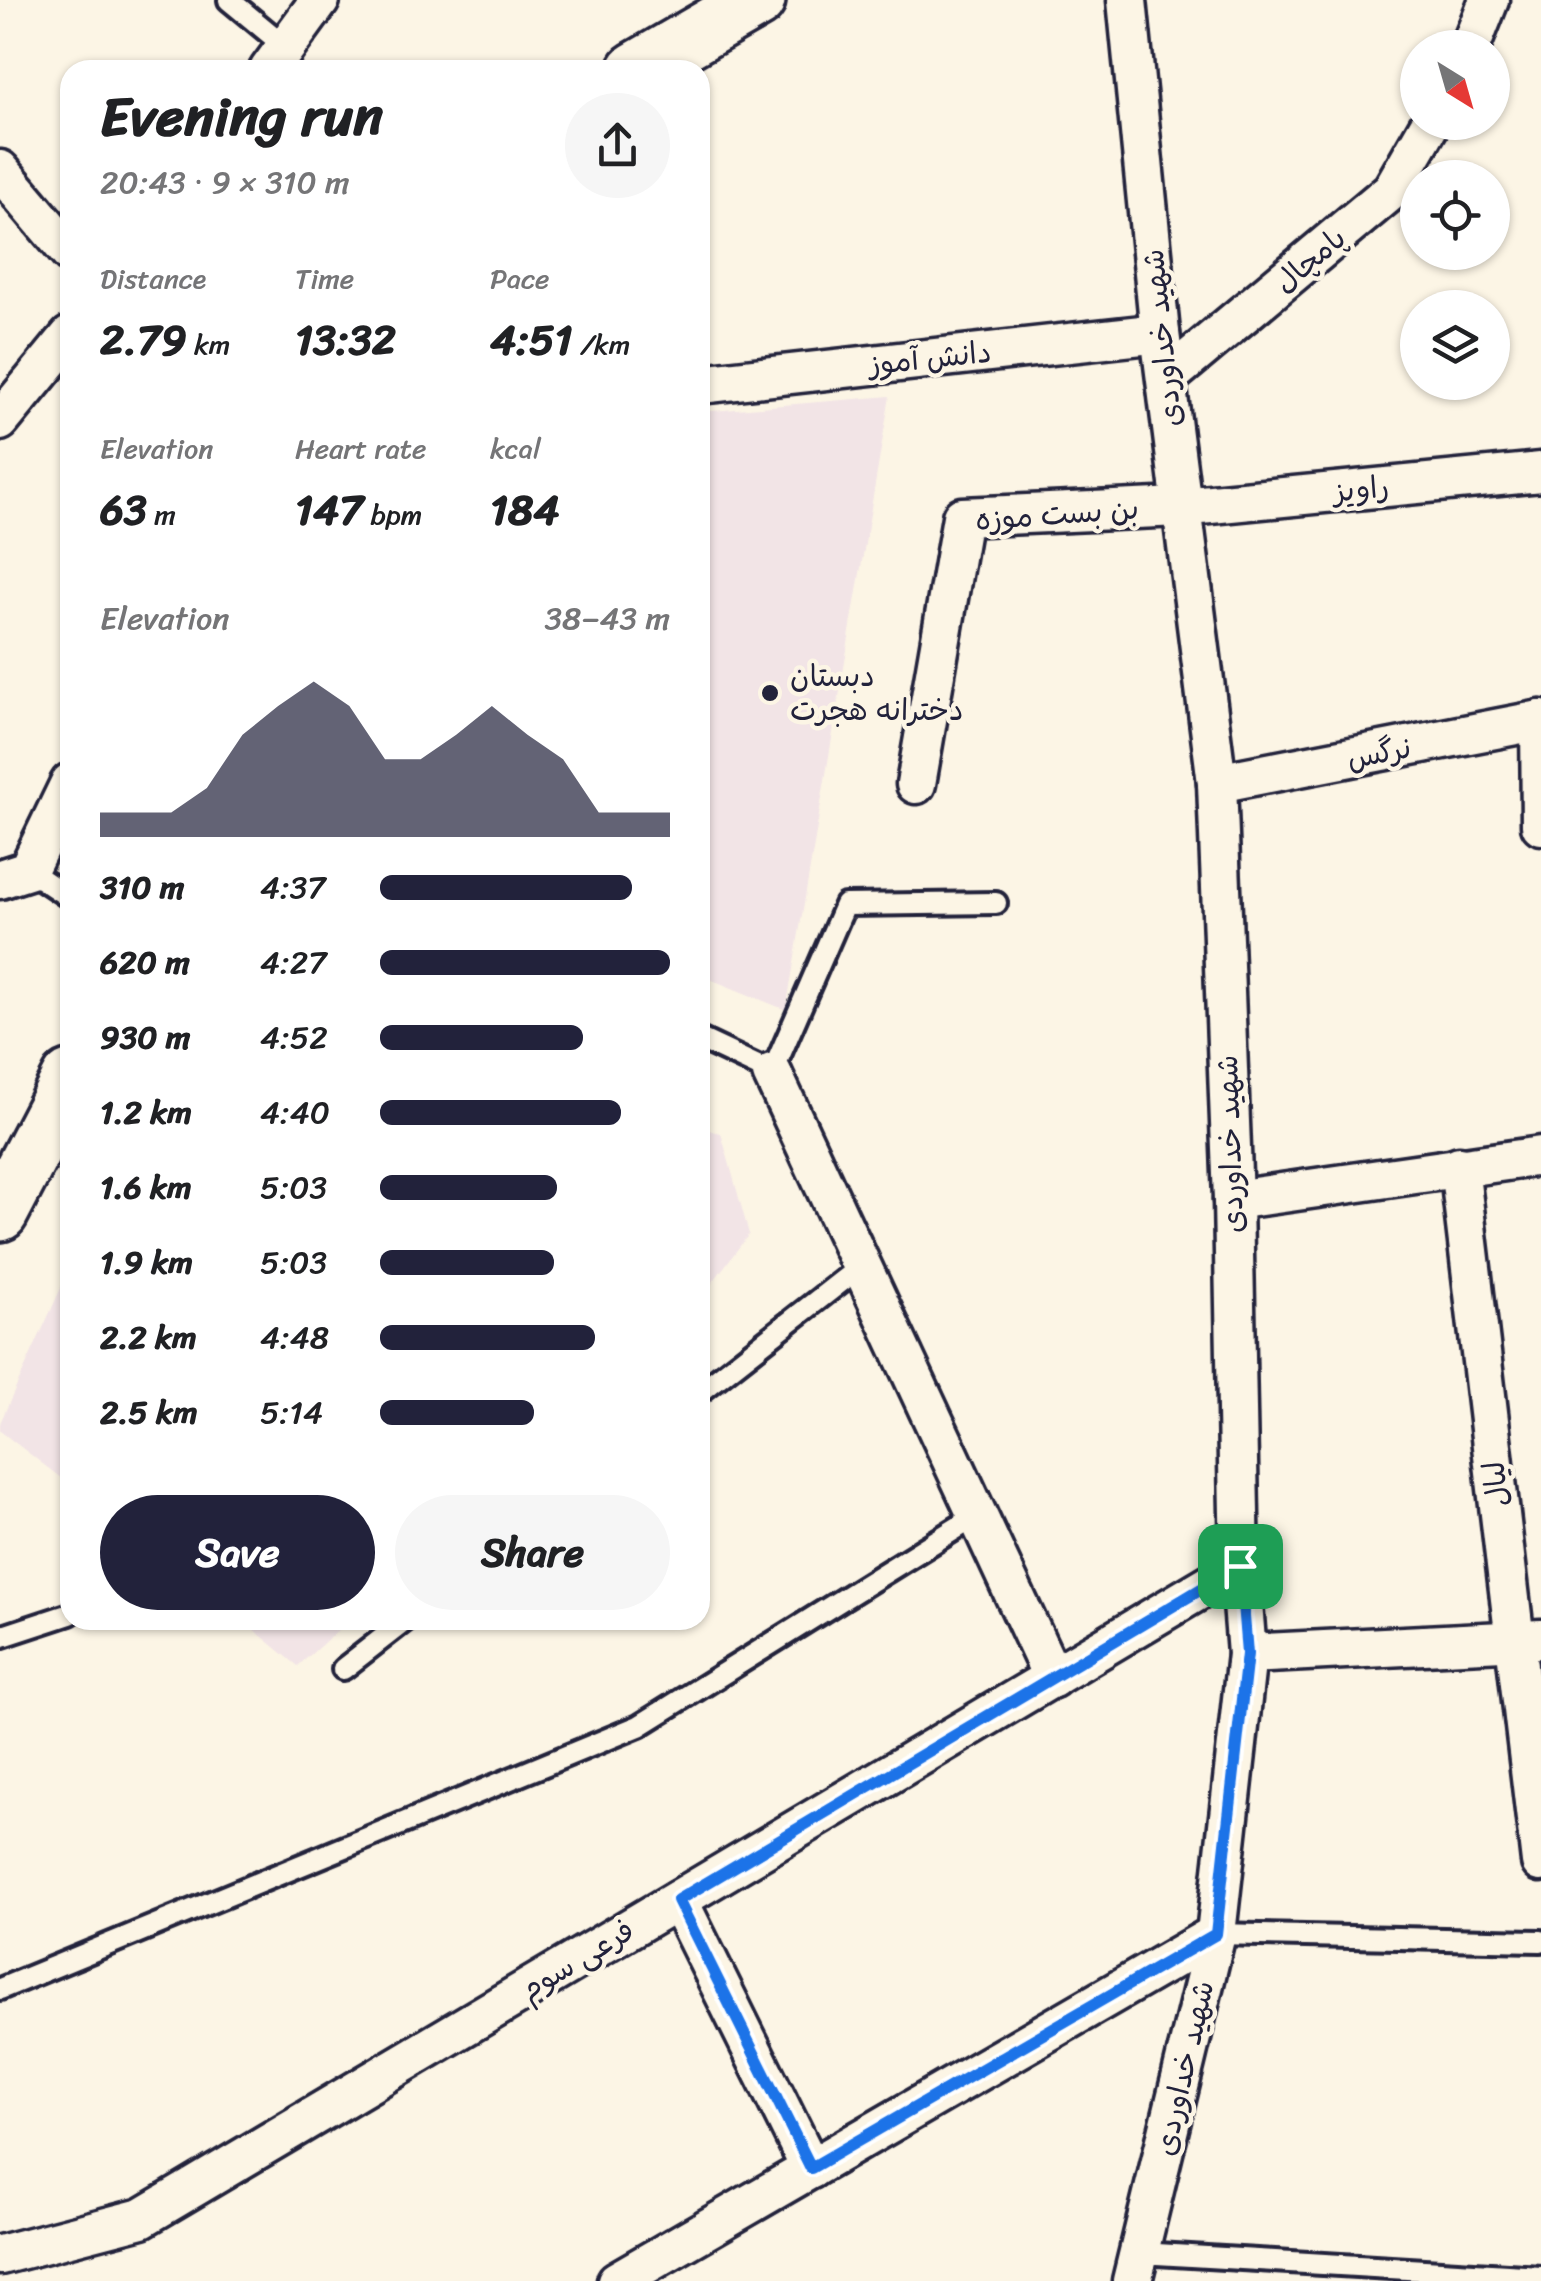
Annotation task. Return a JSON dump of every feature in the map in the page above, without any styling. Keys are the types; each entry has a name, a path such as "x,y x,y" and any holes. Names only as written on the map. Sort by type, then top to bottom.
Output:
{"street":[{"path":"278,58 320,0"},
{"name":"شهید خداوردی","path":"1127,0 1160,333 1217,783 1233,1200 1240,1566 1247,1654 1216,1934 1136,2267"},
{"path":"1477,30 1489,0"},
{"path":"651,60 738,4"},
{"name":"پامچال","path":"1167,378 1392,190 1421,140"},
{"path":"3,181 60,242"},
{"name":"دانش آموز","path":"710,383 1160,333"},
{"path":"0,421 60,348"},
{"name":"راویز","path":"1180,507 1541,472"},
{"name":"بن بست موزه","path":"916,784 962,517 1180,507"},
{"path":"1540,720 1541,826"},
{"name":"نرگس","path":"1217,783 1540,720"},
{"path":"14,874 60,799"},
{"path":"772,1073 1052,1678"},
{"path":"0,1214 60,1098"},
{"path":"1233,1200 1541,1156"},
{"name":"لیال","path":"1459,1166 1528,1640 1541,1862"},
{"name":"فرعی سوم","path":"0,2254 142,2218 1240,1566"},
{"path":"1247,1654 1528,1640"},
{"path":"678,1900 811,2168"},
{"path":"617,2281 1216,1934"}],"lane":[{"path":"229,0 278,58"},
{"path":"14,874 60,894"},
{"path":"710,1044 772,1073 844,904 996,904"},
{"path":"710,1384 861,1266"},
{"path":"0,1989 638,1726 976,1516"},
{"path":"0,1637 60,1617"},
{"path":"343,1669 393,1630"},
{"path":"1216,1934 1541,1941"},
{"path":"1136,2267 1541,2277"}],"shaded area":[{"name":"دبستان دخترانه هجرت","path":"890,396 786,1010 710,979 710,411"},
{"path":"710,1130 721,1133 749,1234 710,1286"},
{"path":"60,1290 60,1477 0,1431 0,1423"},
{"path":"254,1630 338,1630 298,1666"}],"place":[{"name":"دبستان دخترانه هجرت","path":"770,693"}],"route":[{"path":"1240,1566 1247,1654 1216,1934 811,2168 678,1900 1240,1566"}]}
